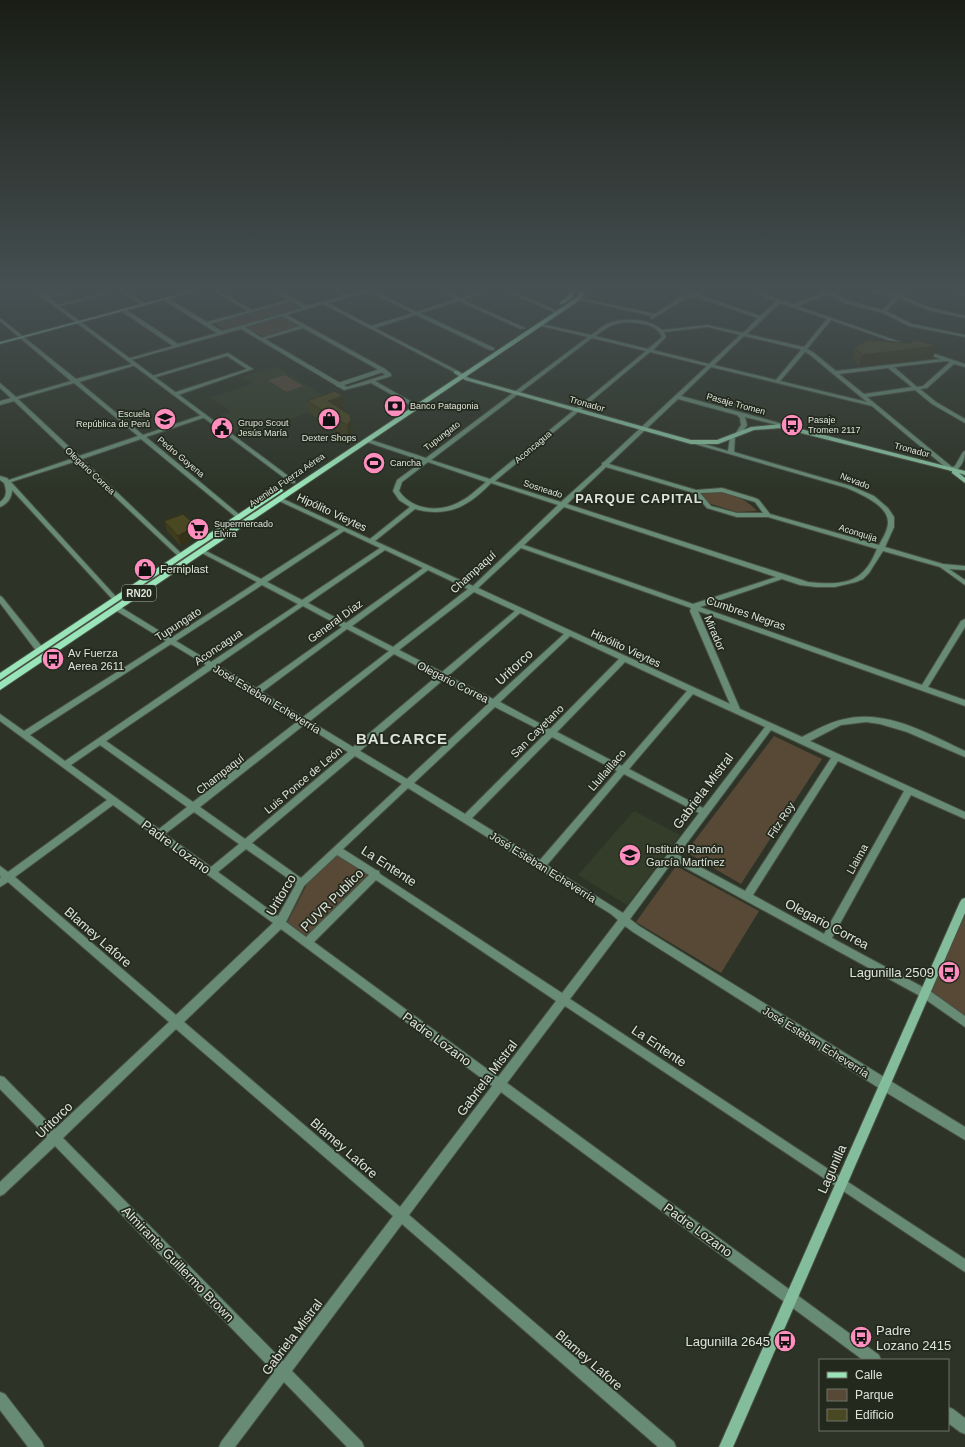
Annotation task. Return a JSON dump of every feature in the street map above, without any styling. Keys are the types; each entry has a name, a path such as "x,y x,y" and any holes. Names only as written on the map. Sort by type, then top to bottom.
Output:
{"main road":[{"name":"Avenida Fuerza Aérea","path":"0,687 181,556 240,517 366,440 483,356"},
{"name":"Avenida Fuerza Aérea","path":"0,677 40,650 202,551 279,499 294,485 410,403 489,356"},
{"name":"Tronador","path":"459,374 516,393 691,442 718,442 733,437 739,433 762,426 790,427 965,474"},
{"path":"952,470 965,481"},
{"name":"Lagunilla","path":"726,1447 886,1086 965,902"}],"street":[{"name":"Pedro Goyena","path":"44,356 240,517"},
{"name":"Hipólito Vieytes","path":"122,356 294,485"},
{"path":"0,403 75,381 149,356"},
{"path":"152,377 223,356"},
{"path":"175,394 251,369 230,356"},
{"path":"289,356 338,385 348,389 373,382 389,375 357,356"},
{"path":"425,356 459,374"},
{"name":"Tupungato","path":"414,507 403,501 398,496 396,491 399,481 566,356"},
{"name":"Aconcagua","path":"414,507 436,510 452,508 465,502 643,356"},
{"path":"667,356 874,406"},
{"name":"Champaquí","path":"159,834 305,722 472,589 721,356"},
{"path":"777,382 799,356"},
{"path":"812,356 952,470 965,453"},
{"path":"935,356 965,366"},
{"path":"834,373 947,360"},
{"path":"862,396 925,387 953,362"},
{"path":"889,366 934,403 965,421"},
{"path":"338,385 383,370"},
{"path":"373,382 410,403"},
{"name":"Olegario Correa","path":"0,385 181,556"},
{"name":"Pasaje Tromen","path":"677,397 790,427"},
{"path":"738,413 743,418 744,425 739,433"},
{"path":"7,482 204,416"},
{"path":"731,453 733,437"},
{"name":"Sosneado","path":"366,440 783,577"},
{"name":"Tronador","path":"691,442 731,453"},
{"name":"Nevado","path":"731,453 849,487 872,498 889,514 892,520 881,549 866,572 859,578 848,582 816,586 783,577"},
{"path":"604,464 696,492 722,490 753,498 768,515"},
{"name":"José Esteban Echeverría","path":"0,474 116,604 211,666 466,819 614,911 624,920 886,1086 965,1134"},
{"path":"0,478 7,482 10,495 7,500 0,505"},
{"name":"Aconquija","path":"696,492 709,507 741,516 768,515 943,566 965,568"},
{"name":"Hipólito Vieytes","path":"279,499 965,816"},
{"path":"370,542 414,507"},
{"name":"Tupungato","path":"24,735 343,529"},
{"name":"Cumbres Negras","path":"519,545 924,687 965,703"},
{"name":"Aconcagua","path":"65,765 384,548"},
{"name":"Olegario Correa","path":"202,551 704,812"},
{"name":"Aconquija","path":"943,566 965,583"},
{"name":"General Díaz","path":"256,692 427,568"},
{"name":"Mirador","path":"737,711 694,610 694,606 783,577"},
{"path":"0,598 40,650"},
{"name":"Luis Ponce de León","path":"211,873 520,610"},
{"path":"924,687 965,621"},
{"name":"Uritorco","path":"0,1190 280,923 301,883 569,633"},
{"name":"San Cayetano","path":"466,819 624,659"},
{"name":"Llullaillaco","path":"540,866 692,690"},
{"name":"Padre Lozano","path":"0,717 873,1359"},
{"path":"802,741 838,723 851,720 871,720 898,726 965,754"},
{"name":"Gabriela Mistral","path":"226,1447 770,726"},
{"path":"100,741 301,883"},
{"name":"Fitz Roy","path":"747,896 836,757"},
{"name":"Llaima","path":"826,939 909,790"},
{"path":"3,877 113,800"},
{"name":"La Entente","path":"336,849 564,999 841,1186 965,1266"},
{"name":"Olegario Correa","path":"672,856 926,994 965,1022"},
{"name":"PUVR Publico","path":"307,943 376,874"},
{"name":"Blamey Lafore","path":"3,877 176,1022 669,1447"},
{"name":"Almirante Guillermo Brown","path":"0,1080 357,1447"},
{"path":"0,1399 37,1447"},
{"path":"949,1415 965,1427"}],"shaded area":[{"path":"276,366 335,403 242,436 216,417 231,412 211,397 252,384 242,377"},
{"name":"Instituto Ramón García Martínez","path":"634,811 680,835 627,905 578,875"}],"green space":[{"path":"285,375 303,386 286,392 268,380"},
{"path":"715,492 738,497 757,511 737,512 708,503 702,494"},
{"path":"283,494 0,685 0,682 32,657"},
{"path":"774,736 822,759 741,884 686,852"},
{"path":"337,854 370,875 307,937 287,923 308,882"},
{"path":"676,866 759,911 721,973 636,922"},
{"path":"965,902 965,1022 926,994"}],"building":[{"path":"335,391 343,396 328,401 350,415 351,420 347,425 307,401"},
{"path":"183,514 193,523 186,528 188,530 178,536 164,521"}],"place":[{"name":"Banco Patagonia","path":"395,406"},
{"name":"Escuela República de Perú","path":"165,419"},
{"name":"Dexter Shops","path":"329,419"},
{"name":"Pasaje Tromen 2117","path":"792,425"},
{"name":"Grupo Scout Jesús María","path":"222,428"},
{"name":"Cancha","path":"374,463"},
{"name":"Supermercado Elvira","path":"198,529"},
{"name":"Ferniplast","path":"145,569"},
{"name":"Av Fuerza Aerea 2611","path":"53,659"},
{"name":"Instituto Ramón García Martínez","path":"630,855"},
{"name":"Lagunilla 2509","path":"949,972"},
{"name":"Padre Lozano 2415","path":"861,1337"},
{"name":"Lagunilla 2645","path":"785,1341"}],"district":[{"name":"PARQUE CAPITAL","path":"639,498"},
{"name":"BALCARCE","path":"402,738"}]}
